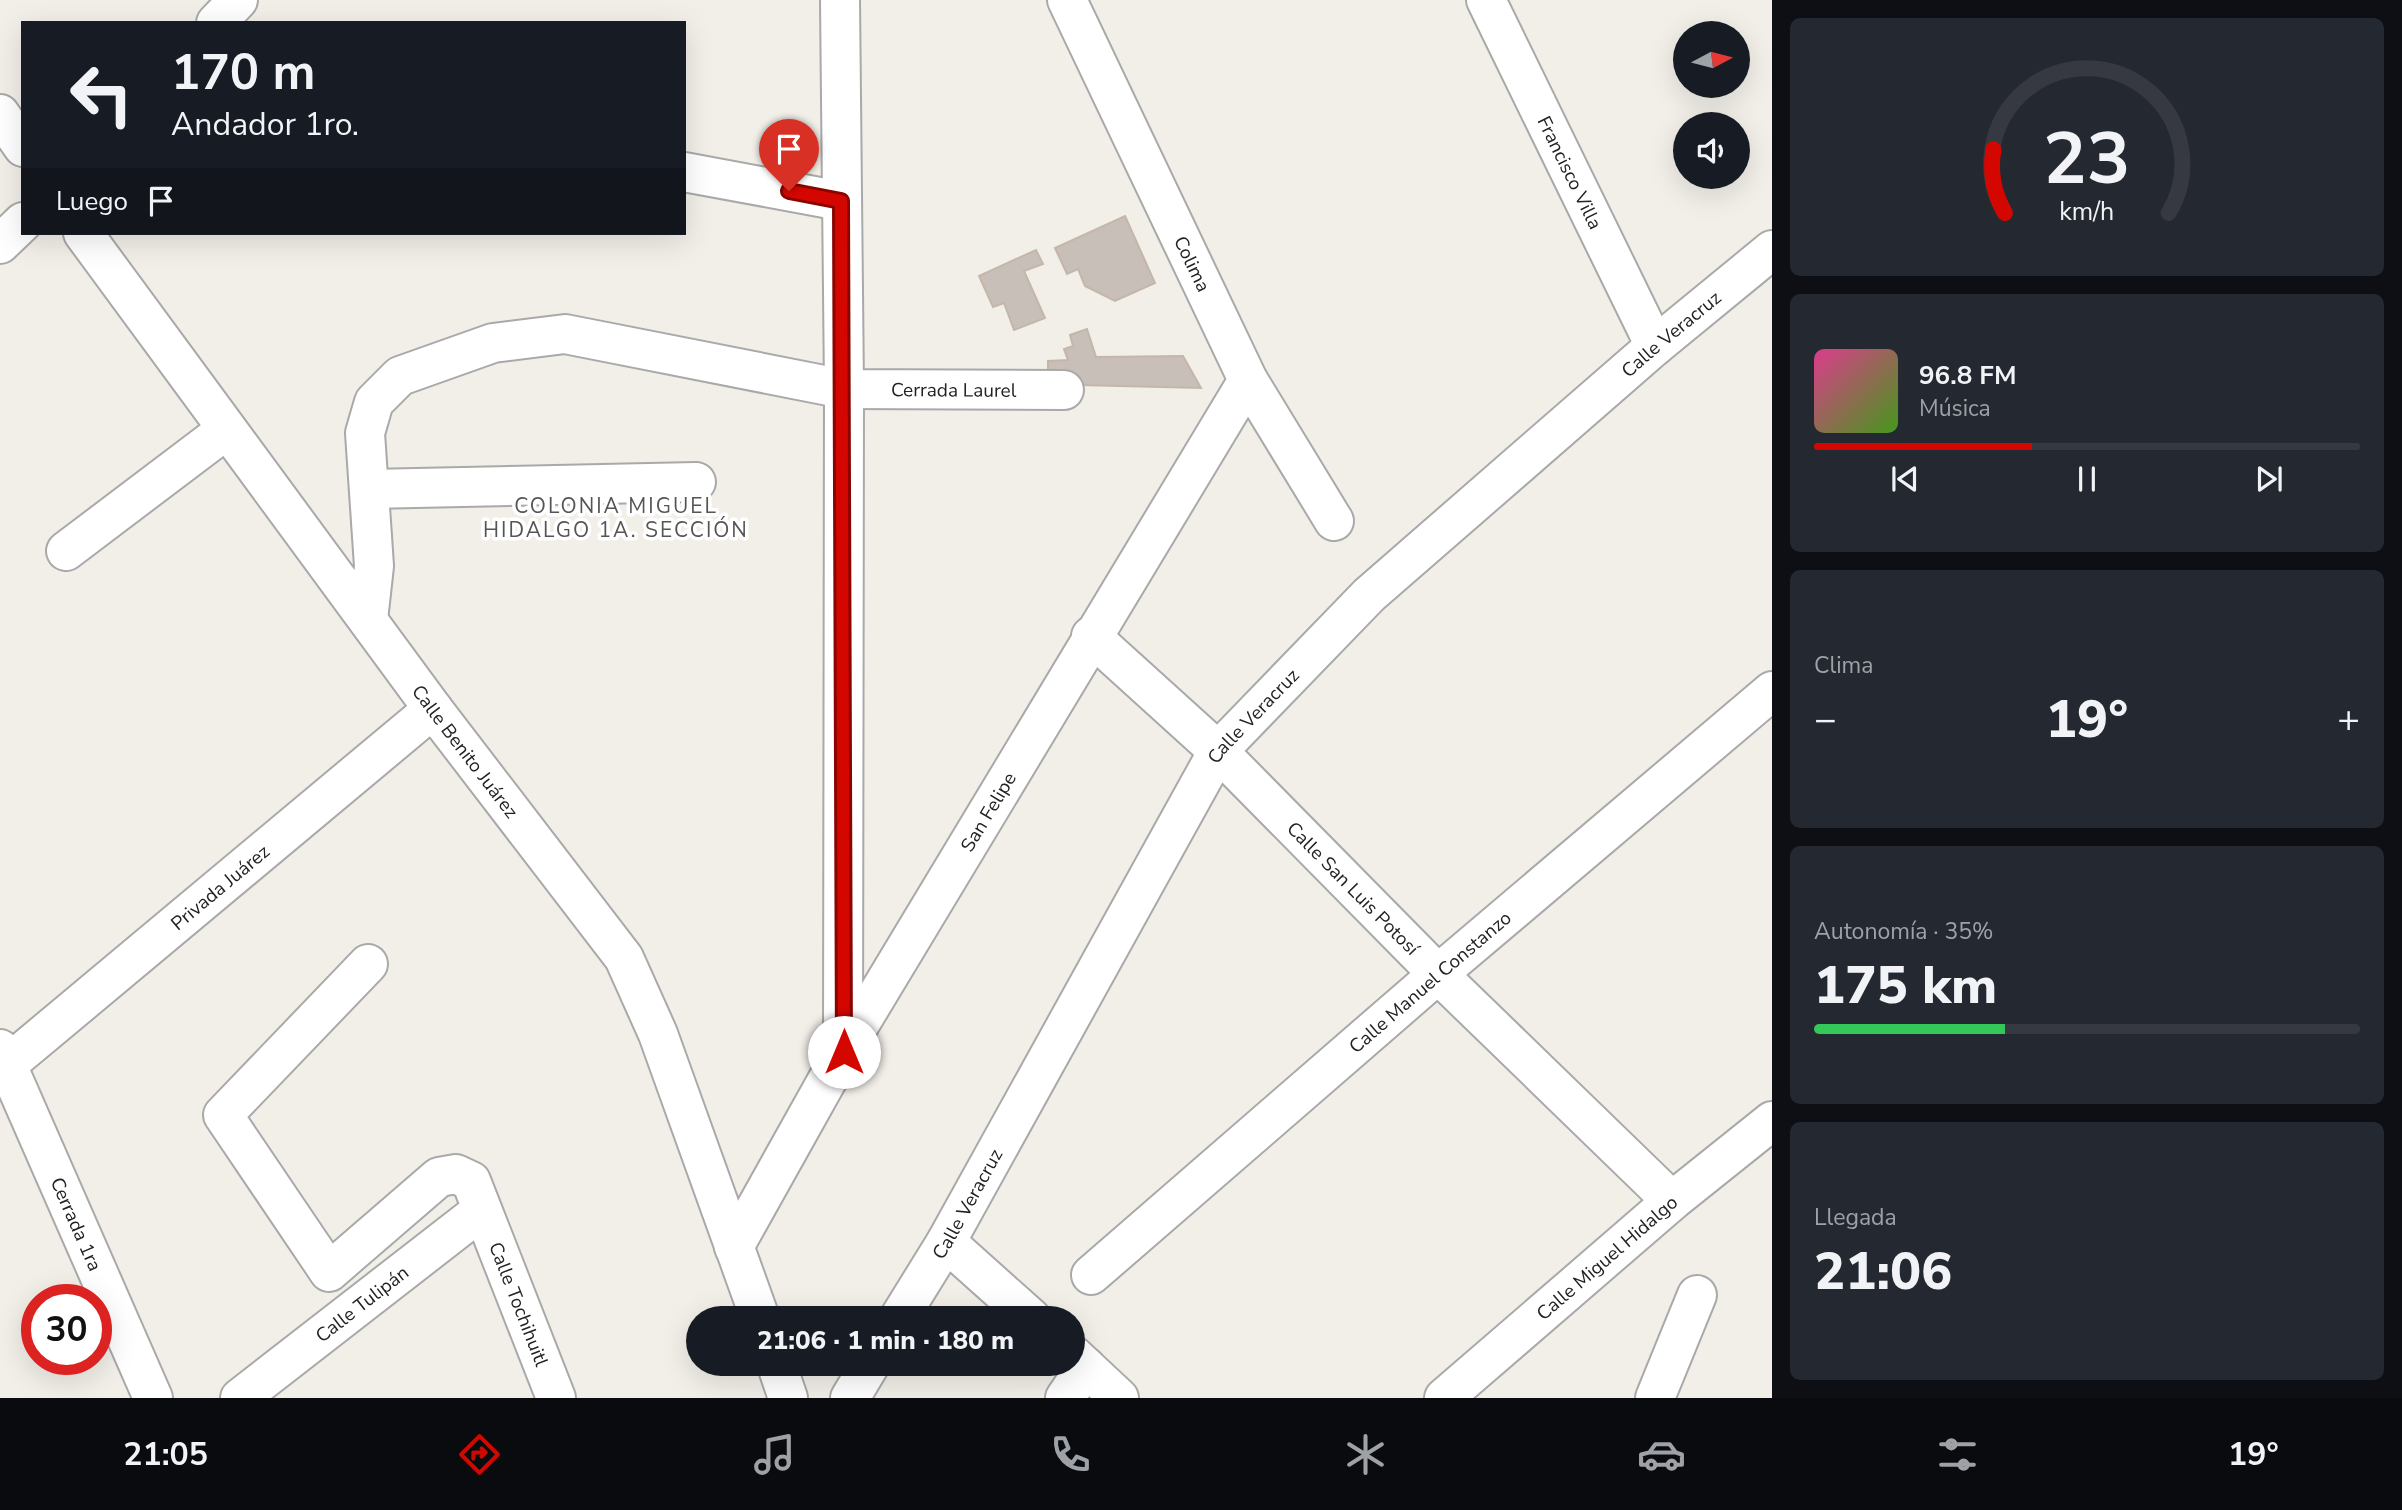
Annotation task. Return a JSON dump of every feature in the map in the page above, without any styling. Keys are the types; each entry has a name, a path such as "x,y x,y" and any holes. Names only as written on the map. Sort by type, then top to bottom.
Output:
{"street":[{"path":"218,21 238,0"},
{"path":"840,0 844,389 844,1052"},
{"name":"Colima","path":"1067,0 1248,380 1334,521"},
{"name":"Francisco Villa","path":"1486,0 1655,346"},
{"path":"0,114 21,144"},
{"path":"686,172 841,201"},
{"path":"0,244 21,224"},
{"name":"Calle Benito Juárez","path":"84,235 433,709 624,958 658,1034 756,1306"},
{"name":"Calle Veracruz","path":"906,1306 946,1242 1218,751 1369,595 1655,346 1772,250"},
{"name":"Cerrada Laurel","path":"368,620 374,566 365,433 374,402 400,376 493,343 565,334 844,389 1064,390"},
{"name":"San Felipe","path":"734,1247 844,1052 1091,636 1248,380"},
{"path":"66,551 226,430"},
{"path":"369,489 696,482"},
{"name":"Calle San Luis Potosí","path":"1091,636 1218,751 1438,974 1672,1201"},
{"name":"Calle Manuel Constanzo","path":"1091,1275 1438,974 1772,691"},
{"name":"Privada Juárez","path":"4,1056 433,709"},
{"name":"Calle Tochihuitl","path":"368,964 223,1115 329,1272 439,1177 456,1174 471,1181 556,1398"},
{"name":"Cerrada 1ra","path":"4,1056 153,1398"},
{"name":"Calle Miguel Hidalgo","path":"1444,1398 1672,1201 1772,1121"},
{"name":"Calle Tulipán","path":"240,1398 482,1210"},
{"path":"946,1242 1018,1306"},
{"path":"1655,1398 1696,1294"},
{"path":"1085,1367 1119,1398"},
{"path":"780,1376 788,1398"},
{"path":"850,1398 863,1376"},
{"path":"1065,1398 1073,1376"}],"building":[{"path":"1125,216 1155,283 1115,301 1085,286 1078,269 1067,274 1055,248"},
{"path":"1036,250 1043,264 1024,271 1045,318 1014,330 1004,303 993,307 979,276"},
{"path":"1087,329 1096,357 1183,356 1201,388 1078,385 1048,376 1048,361 1068,360 1064,349 1073,346 1070,335"}],"district":[{"name":"COLONIA MIGUEL HIDALGO 1A. SECCIÓN","path":"616,518"}],"route":[{"path":"789,191 841,201 844,389 844,1052"}]}
